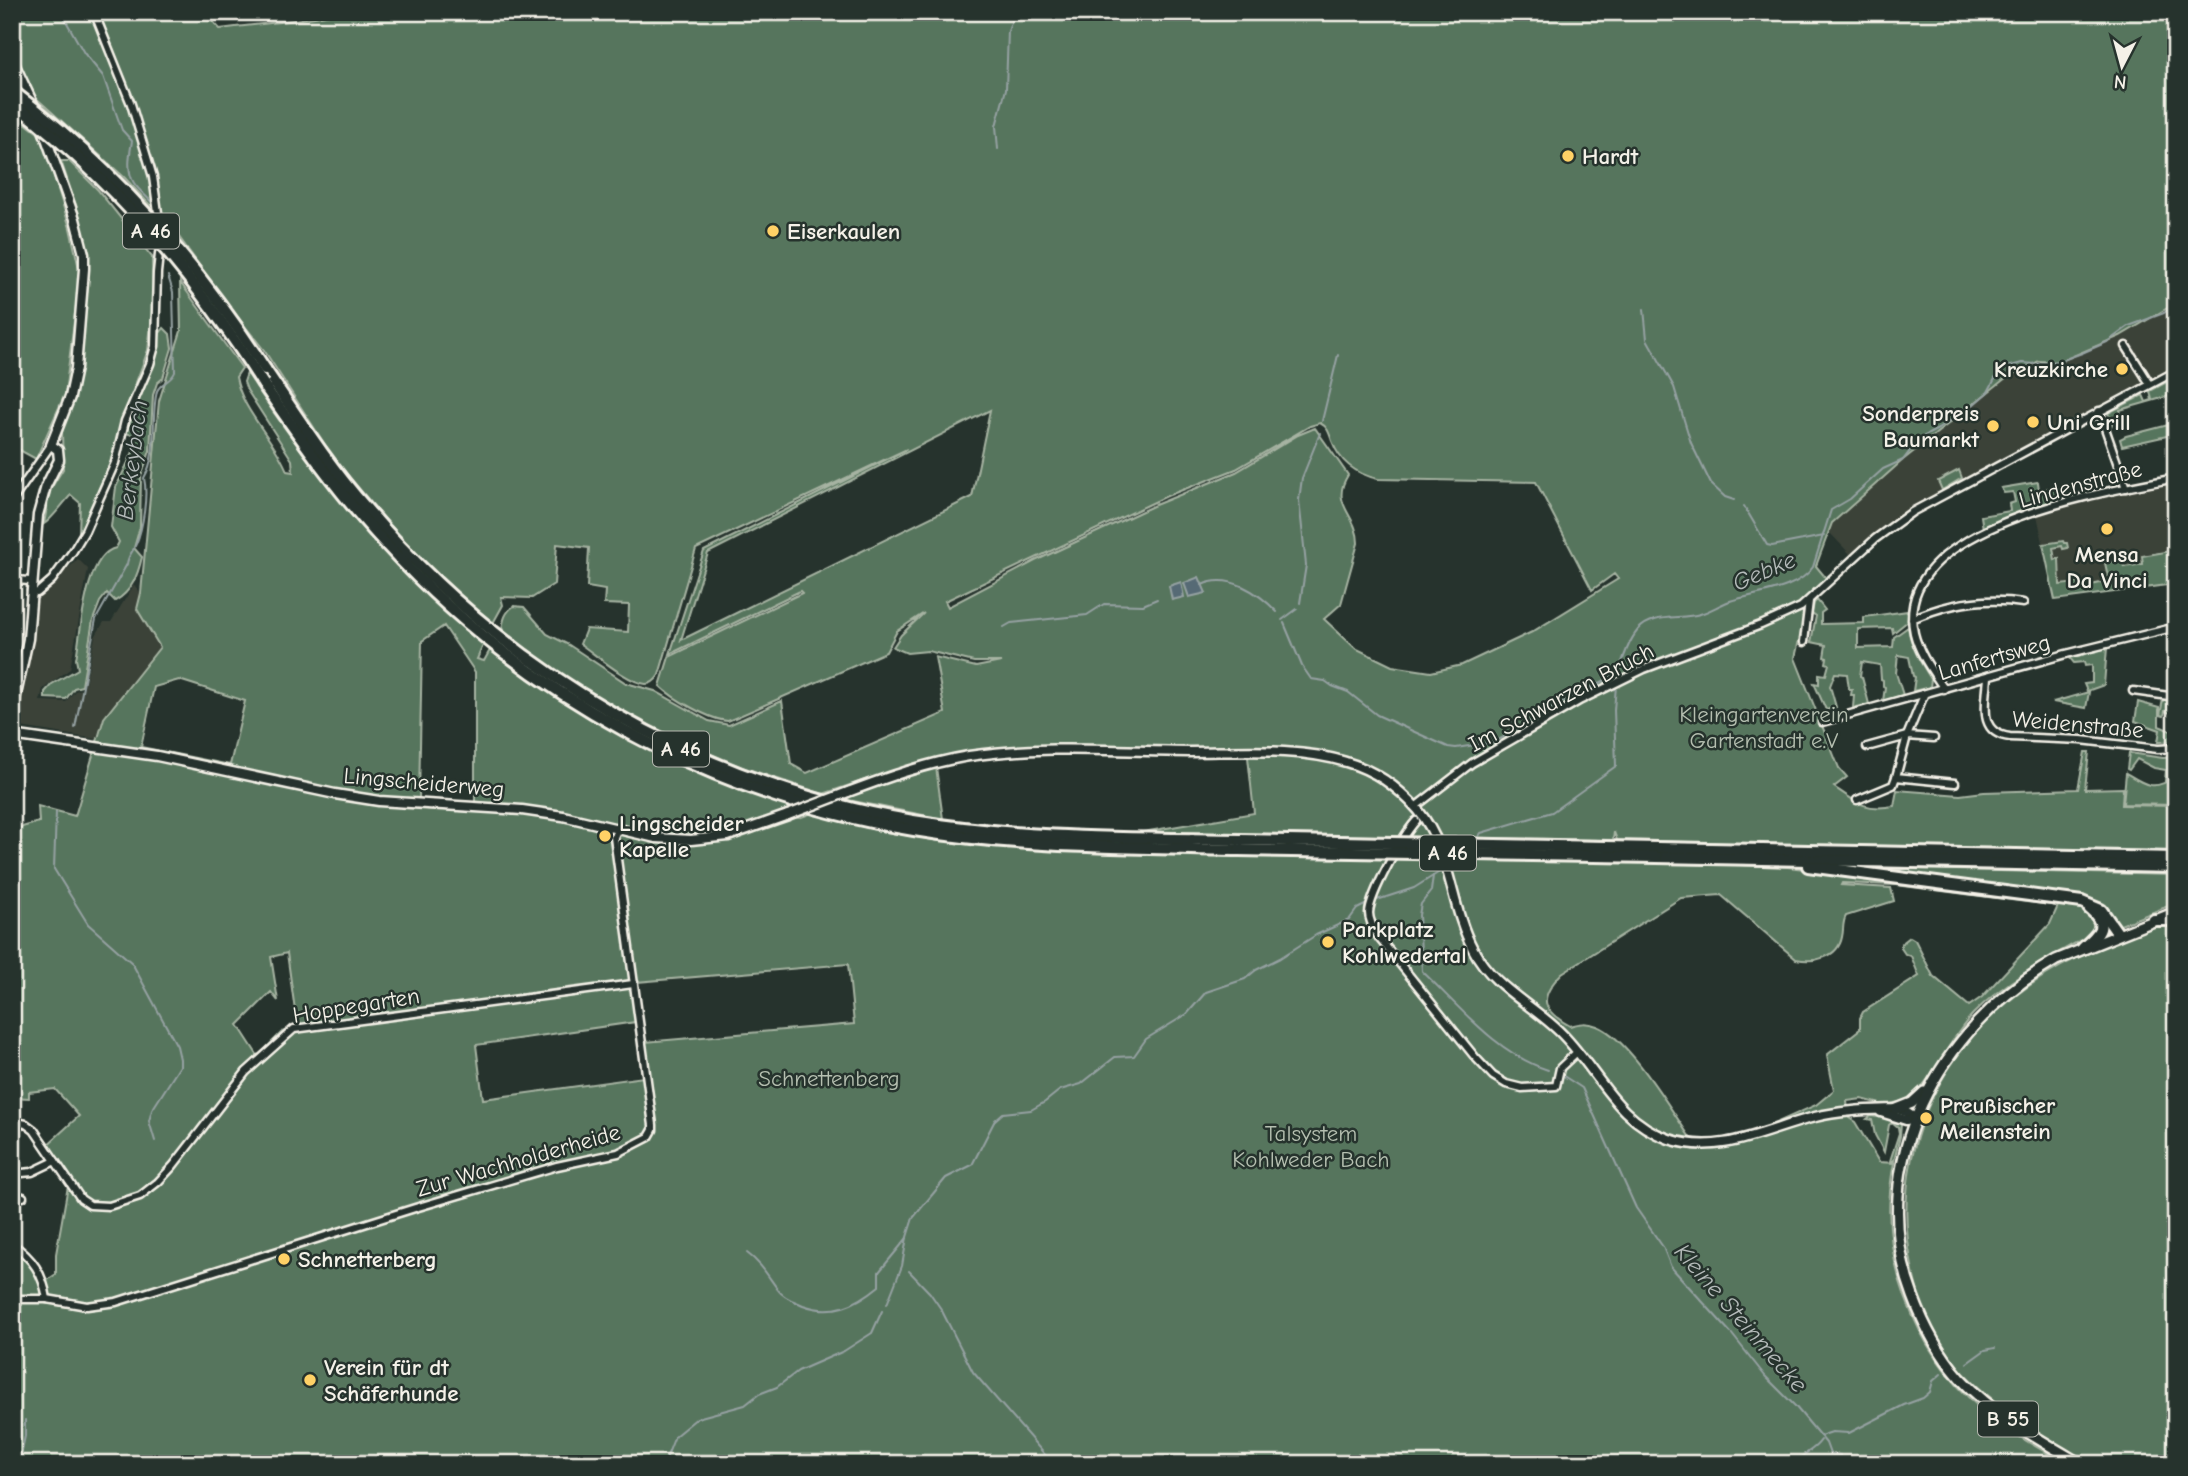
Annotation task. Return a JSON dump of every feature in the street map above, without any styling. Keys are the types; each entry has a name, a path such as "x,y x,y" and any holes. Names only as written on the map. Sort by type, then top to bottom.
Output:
{"highway":[{"name":"A 46","path":"12,91 96,162 158,226 215,295 315,443 391,537 448,594 510,646 576,692 646,732 719,765 795,793 913,821 1006,832 1240,845"},
{"name":"A 46","path":"12,102 98,176 159,240 214,310 263,384 358,513 385,544 443,601 538,677 607,721 679,758 793,802 912,830 1033,843 1657,853 2176,857"},
{"name":"A 46","path":"1657,853 1775,859 2176,867"},
{"path":"1775,859 1793,865 2064,899 2098,908 2118,933"},
{"path":"2064,899 2090,909 2100,921 2098,934 2083,948"},
{"path":"2154,920 2176,920"}],"main road":[{"name":"B 55","path":"2081,1464 2015,1424 1980,1398 1946,1360 1926,1327 1903,1269 1898,1230 1900,1172 1914,1118 1945,1062 2006,995 2038,971 2083,948 2176,912"},
{"name":"B 55","path":"1897,1109 1912,1103 1931,1086"}],"street":[{"path":"12,580 31,585 37,593 52,580 85,531 115,463 125,421 155,346 160,218 155,184 131,104 94,12"},
{"path":"12,59 59,170 75,219 83,254 84,284 76,369 70,397 51,445 12,501"},
{"path":"2126,346 2150,384"},
{"name":"Im Schwarzen Bruch","path":"1415,807 1472,763 1624,678 1770,621 1809,601 1892,525 1965,482 2176,371"},
{"path":"2099,411 2126,488"},
{"path":"12,714 28,639 40,503 59,460 58,450 51,445"},
{"name":"Lindenstraße","path":"1912,619 1914,601 1924,575 1941,557 1979,535 2040,509 2074,499 2176,478"},
{"path":"1944,690 1919,647 1912,619 1967,602 1990,600 2023,603"},
{"path":"1804,642 1809,601"},
{"name":"Lanfertsweg","path":"1822,722 2087,648 2176,627"},
{"name":"Weidenstraße","path":"1988,676 1987,720 1991,730 2001,735 2092,741 2158,749 2176,748"},
{"path":"2133,691 2176,697"},
{"path":"1857,800 1894,785 1907,736 1924,695"},
{"name":"Lingscheiderweg","path":"12,735 156,756 356,797 404,804 522,810 580,819 656,838 691,841 728,836 917,768 987,754 1033,750 1267,752 1323,756 1351,764 1384,780 1415,807 1431,829 1443,853 1463,925 1481,963 1495,980 1557,1029 1612,1099 1627,1115 1652,1132 1687,1143 1728,1144 1816,1117 1844,1112 1875,1111"},
{"path":"1867,747 1907,736 1934,738"},
{"path":"1896,777 1955,783"},
{"path":"1416,821 1372,900 1370,921 1379,938 1475,1057 1502,1081 1526,1088 1556,1086 1560,1068 1577,1052"},
{"name":"Zur Wachholderheide","path":"47,1299 97,1306 556,1166 618,1153 646,1139 652,1133 653,1125 615,845 617,830"},
{"name":"Hoppegarten","path":"12,1121 30,1126 86,1203 103,1207 123,1203 140,1196 165,1176 232,1088 282,1037 294,1029 633,984"},
{"path":"1875,1111 1897,1109 1914,1118"},
{"path":"1875,1111 1903,1119 1914,1118"},
{"path":"12,1174 32,1172 55,1161"},
{"path":"12,1195 23,1197"},
{"path":"12,1244 30,1258 38,1270 45,1284 47,1299 12,1299"}],"shaded area":[{"path":"2176,303 2176,368 1917,505 1879,531 1851,555 1829,532 1832,523 1866,491 2007,377 2039,361 2059,362 2119,336"},
{"path":"2176,482 2176,561 2111,574 2112,583 2054,593 2037,515 2128,491"},
{"path":"78,559 88,569 70,669 43,689 40,701 66,702 75,691 84,688 95,637 104,622 111,622 134,585 141,593 137,609 160,647 104,718 96,739 21,727 20,708 36,598"}],"green space":[{"name":"Kleingartenverein Gartenstadt e.V","path":"12,12 204,12 220,29 338,12 2176,12 2176,303 2120,336 2059,362 2039,361 2007,377 1903,460 1832,523 1816,566 1826,578 1803,601 1805,614 1795,658 1839,768 1847,777 1834,787 1855,801 1868,806 1894,806 1897,790 1960,795 2078,789 2085,752 2089,752 2085,789 2123,788 2122,805 2176,806 2176,852 2060,849 2012,851 1617,840 1614,832 1613,840 1143,832 1254,813 1248,757 1099,755 1099,747 962,753 904,767 823,794 745,768 677,740 618,709 560,673 502,631 507,614 514,606 524,607 547,634 569,645 626,683 655,691 709,721 729,725 782,701 791,764 807,773 945,713 935,657 976,667 1001,662 974,662 928,651 907,653 893,647 901,635 924,613 897,631 886,652 728,721 692,708 660,686 669,657 802,593 800,591 670,654 704,551 907,449 696,549 659,675 650,683 630,679 580,644 586,629 628,632 629,605 604,604 605,590 587,587 589,548 557,544 554,584 532,598 501,597 503,605 492,625 448,586 401,538 335,460 264,350 176,233 124,177 35,97 12,52","holes":["990,410 972,497 681,640 708,553","1320,423 1327,428 1339,456 1356,471 1370,477 1536,482 1592,590 1614,574 1618,579 1532,632 1462,665 1431,672 1392,666 1355,648 1324,619 1341,604 1358,543 1354,524 1343,502 1343,485 1348,475 1315,428 1298,435 1236,472 1155,505 1035,561 948,607 945,601 1167,496 1236,469 1310,426"]},
{"path":"12,113 38,133 44,144 70,228 80,273 65,394 36,459 12,446"},
{"path":"61,161 69,161 98,190 152,257 153,307 148,350 109,466 79,534 80,503 71,495 44,524 50,490 63,469 62,432 76,389 85,322 87,252 76,205"},
{"path":"180,282 242,368 236,377 239,390 287,471 293,472 292,460 247,390 244,382 247,373 326,483 355,517 417,583 484,643 477,659 484,661 490,650 577,708 638,743 700,774 794,807 780,814 799,818 812,813 875,830 940,841 1094,852 1616,860 1788,867 2051,899 2085,908 2097,920 2094,933 2030,969 1986,1001 1965,1024 1926,1081 1909,1100 1884,1105 1862,1099 1847,1101 1849,1118 1855,1122 1879,1162 1894,1163 1890,1231 1896,1264 1905,1297 1936,1358 1957,1385 1981,1409 2012,1432 2066,1464 12,1464 12,1249 22,1254 43,1283 56,1274 56,1254 68,1186 44,1148 79,1116 55,1089 29,1092 29,1098 12,1097 12,830 39,822 38,806 75,816 104,718 160,647 137,609 141,593 159,401 181,331","holes":["444,626 475,672 475,802 419,800 422,641","179,680 245,701 230,765 141,747 154,687","1841,885 1896,885 2058,906 2050,924 1982,997 1969,1006 1933,976 1915,940 1910,937 1901,944 1901,948 1905,954 1911,956 1919,976 1863,1012 1860,1029 1827,1055 1834,1090 1816,1105 1742,1138 1702,1142 1691,1139 1636,1059 1609,1033 1590,1024 1570,1026 1548,1009 1546,997 1562,973 1681,898 1721,895 1796,959 1810,960 1824,957 1836,950 1840,944 1846,916 1894,901 1891,888","287,953 297,1025 282,1032 258,1056 238,1025 271,992 278,1001 271,957","848,964 854,1024 645,1042 637,982","636,1022 644,1077 483,1099 476,1045"]},
{"path":"164,328 170,334 172,348 163,378 157,383 153,395 150,451 141,476 140,527 134,548 142,557 138,570 130,588 121,597 115,601 107,593 100,602 93,620 82,686 74,688 66,699 45,698 45,692 52,684 78,669 76,659 80,631 91,579 97,564 106,553 116,548 119,542 111,527 116,487 135,448 135,436 126,433 151,371 160,333"},
{"path":"2176,377 2176,394 2120,410 2124,429 2120,418 2112,424 2108,413 2143,395 2146,402 2152,400 2150,391"},
{"path":"2176,423 2176,434 2122,446 2120,439 2126,436"},
{"path":"1959,470 1962,478 1942,490 1938,481"},
{"path":"2038,482 2039,490 2057,487 2060,498 1983,529 1981,516 2010,511 2009,504 2015,502 2013,492 2004,493 2001,488"},
{"path":"2063,541 2068,548 2053,548 2055,560 2059,558 2060,585 2086,582 2087,586 2109,581 2105,563 2122,559 2124,567 2143,564 2142,556 2176,550 2176,596 2171,586 2167,585 2055,600 2043,544"},
{"path":"1817,600 1825,610 1821,613 1821,624 1864,623 1864,617 1908,611 1908,621 1893,633 1892,628 1858,629 1858,648 1893,647 1894,637 1908,627 1916,654 1931,679 1930,687 1913,691 1915,677 1909,657 1898,655 1896,673 1903,695 1883,701 1885,687 1881,679 1880,665 1862,662 1860,676 1869,704 1853,708 1854,695 1851,695 1852,689 1849,689 1847,674 1835,673 1830,686 1836,707 1826,710 1814,683 1819,684 1819,674 1826,675 1829,664 1824,657 1826,645 1811,642 1816,616 1812,613"},
{"path":"2107,648 2104,685 2087,691 2084,684 2092,683 2092,665 2074,663 2070,658"},
{"path":"2089,692 2086,708 2053,702"},
{"path":"2163,699 2176,699 2176,715 2165,711 2164,716 2160,715"},
{"path":"2138,702 2159,708 2159,726 2176,733 2176,741 2158,742 2160,730 2135,721"},
{"path":"2129,753 2176,757 2176,774 2165,781 2166,770 2154,768 2137,759 2129,770"},
{"path":"936,767 943,819 843,799 908,775"},
{"path":"2126,773 2150,785 2161,784 2176,777 2176,805 2123,804"},
{"path":"1871,868 2176,875 2176,903 2118,926 2104,909 1871,871"},
{"path":"2176,923 2176,1464 2093,1464 2068,1451 1996,1403 1959,1369 1943,1349 1920,1300 1911,1261 1906,1209 1911,1160 1925,1114 1947,1071 1977,1032 2012,998 2054,970 2100,948 2147,929"},
{"path":"1871,1116 1892,1119 1901,1124 1894,1161 1890,1161 1899,1133 1898,1127 1892,1122 1889,1125 1884,1152 1875,1135 1872,1120 1867,1119"}],"water":[{"path":"1199,577 1206,593 1189,597 1184,583"},
{"path":"1181,582 1184,597 1172,600 1169,586"}],"waterway":[{"name":"Berkeybach","path":"61,12 84,53 103,76 122,130 132,141 130,173 136,186 154,205"},
{"path":"998,149 996,126 1006,89 1008,31 1015,12"},
{"name":"Berkeybach","path":"154,242 157,253"},
{"name":"Berkeybach","path":"75,728 96,619 127,564 141,529 145,502 144,478 149,468 153,446 157,391 175,372 173,292 168,276"},
{"name":"Gebke","path":"1617,680 1631,641 1638,630 1651,621 1700,614 1730,601 1786,586 1806,575 1813,567 1831,510 1850,499 1883,469 1903,460 1919,439 1973,405 1988,392 2004,368 2022,363 2060,361 2082,353 2107,342 2129,326 2164,313 2176,304"},
{"path":"1644,309 1647,339 1674,387 1691,443 1711,484 1725,497 1734,500"},
{"path":"1322,421 1338,355"},
{"path":"1300,603 1306,565 1299,500 1302,478 1320,433"},
{"path":"1744,506 1767,545 1824,536"},
{"path":"1202,585 1223,581 1243,586 1277,612"},
{"path":"1004,627 1011,623 1087,615 1104,604 1143,605 1157,599"},
{"path":"1282,620 1297,609"},
{"path":"1284,623 1302,666 1311,679 1325,681 1348,692 1377,715 1448,747 1495,742 1557,705 1619,673"},
{"name":"Gebke","path":"1476,840 1481,833 1552,812 1616,766 1616,686"},
{"name":"Berkeybach","path":"56,812 54,869 88,924 132,963 177,1046 180,1066 152,1110 149,1121 155,1141"},
{"name":"Gebke","path":"1454,865 1461,858"},
{"name":"Gebke","path":"1377,900 1414,888 1441,871"},
{"name":"Kleine Steinmecke","path":"1433,876 1431,891 1421,904 1419,915 1422,971 1496,1041 1512,1053 1548,1070"},
{"path":"887,1304 902,1266 913,1218 946,1178 972,1165 995,1120 1003,1113 1031,1110 1060,1090 1081,1084 1115,1057 1134,1056 1146,1039 1187,1014 1206,992 1245,979 1316,935 1349,920 1357,909 1365,905"},
{"name":"Kleine Steinmecke","path":"1562,1075 1582,1088 1636,1208 1663,1247 1671,1267 1731,1333 1765,1376 1795,1406 1826,1443 1830,1454 1840,1455 1841,1462 1845,1464"},
{"path":"747,1253 790,1300 814,1308 834,1309 862,1299 879,1286 879,1272 907,1238"},
{"path":"909,1271 941,1309 973,1372 1053,1464"},
{"path":"664,1464 675,1436 697,1418 745,1405 759,1394 777,1387 798,1371 844,1351 872,1333 882,1311"},
{"path":"1967,1363 1985,1350 1995,1348"},
{"path":"1820,1436 1832,1432 1849,1433 1923,1398 1930,1392 1933,1381 1941,1374"},
{"path":"19,1464 25,1436 25,1420"},
{"path":"1794,1464 1821,1440"}],"place":[{"name":"Hardt","path":"1568,156"},
{"name":"Eiserkaulen","path":"773,231"},
{"name":"Kreuzkirche","path":"2122,369"},
{"name":"Uni Grill","path":"2033,422"},
{"name":"Sonderpreis Baumarkt","path":"1993,426"},
{"name":"Mensa Da Vinci","path":"2107,529"},
{"name":"Lingscheider Kapelle","path":"605,836"},
{"name":"Parkplatz Kohlwedertal","path":"1328,942"},
{"name":"Preußischer Meilenstein","path":"1926,1118"},
{"name":"Schnetterberg","path":"284,1259"},
{"name":"Verein für dt Schäferhunde","path":"310,1380"}],"park label":[{"name":"Schnettenberg","path":"829,1078"},
{"name":"Talsystem Kohlweder Bach","path":"1311,1146"}]}
